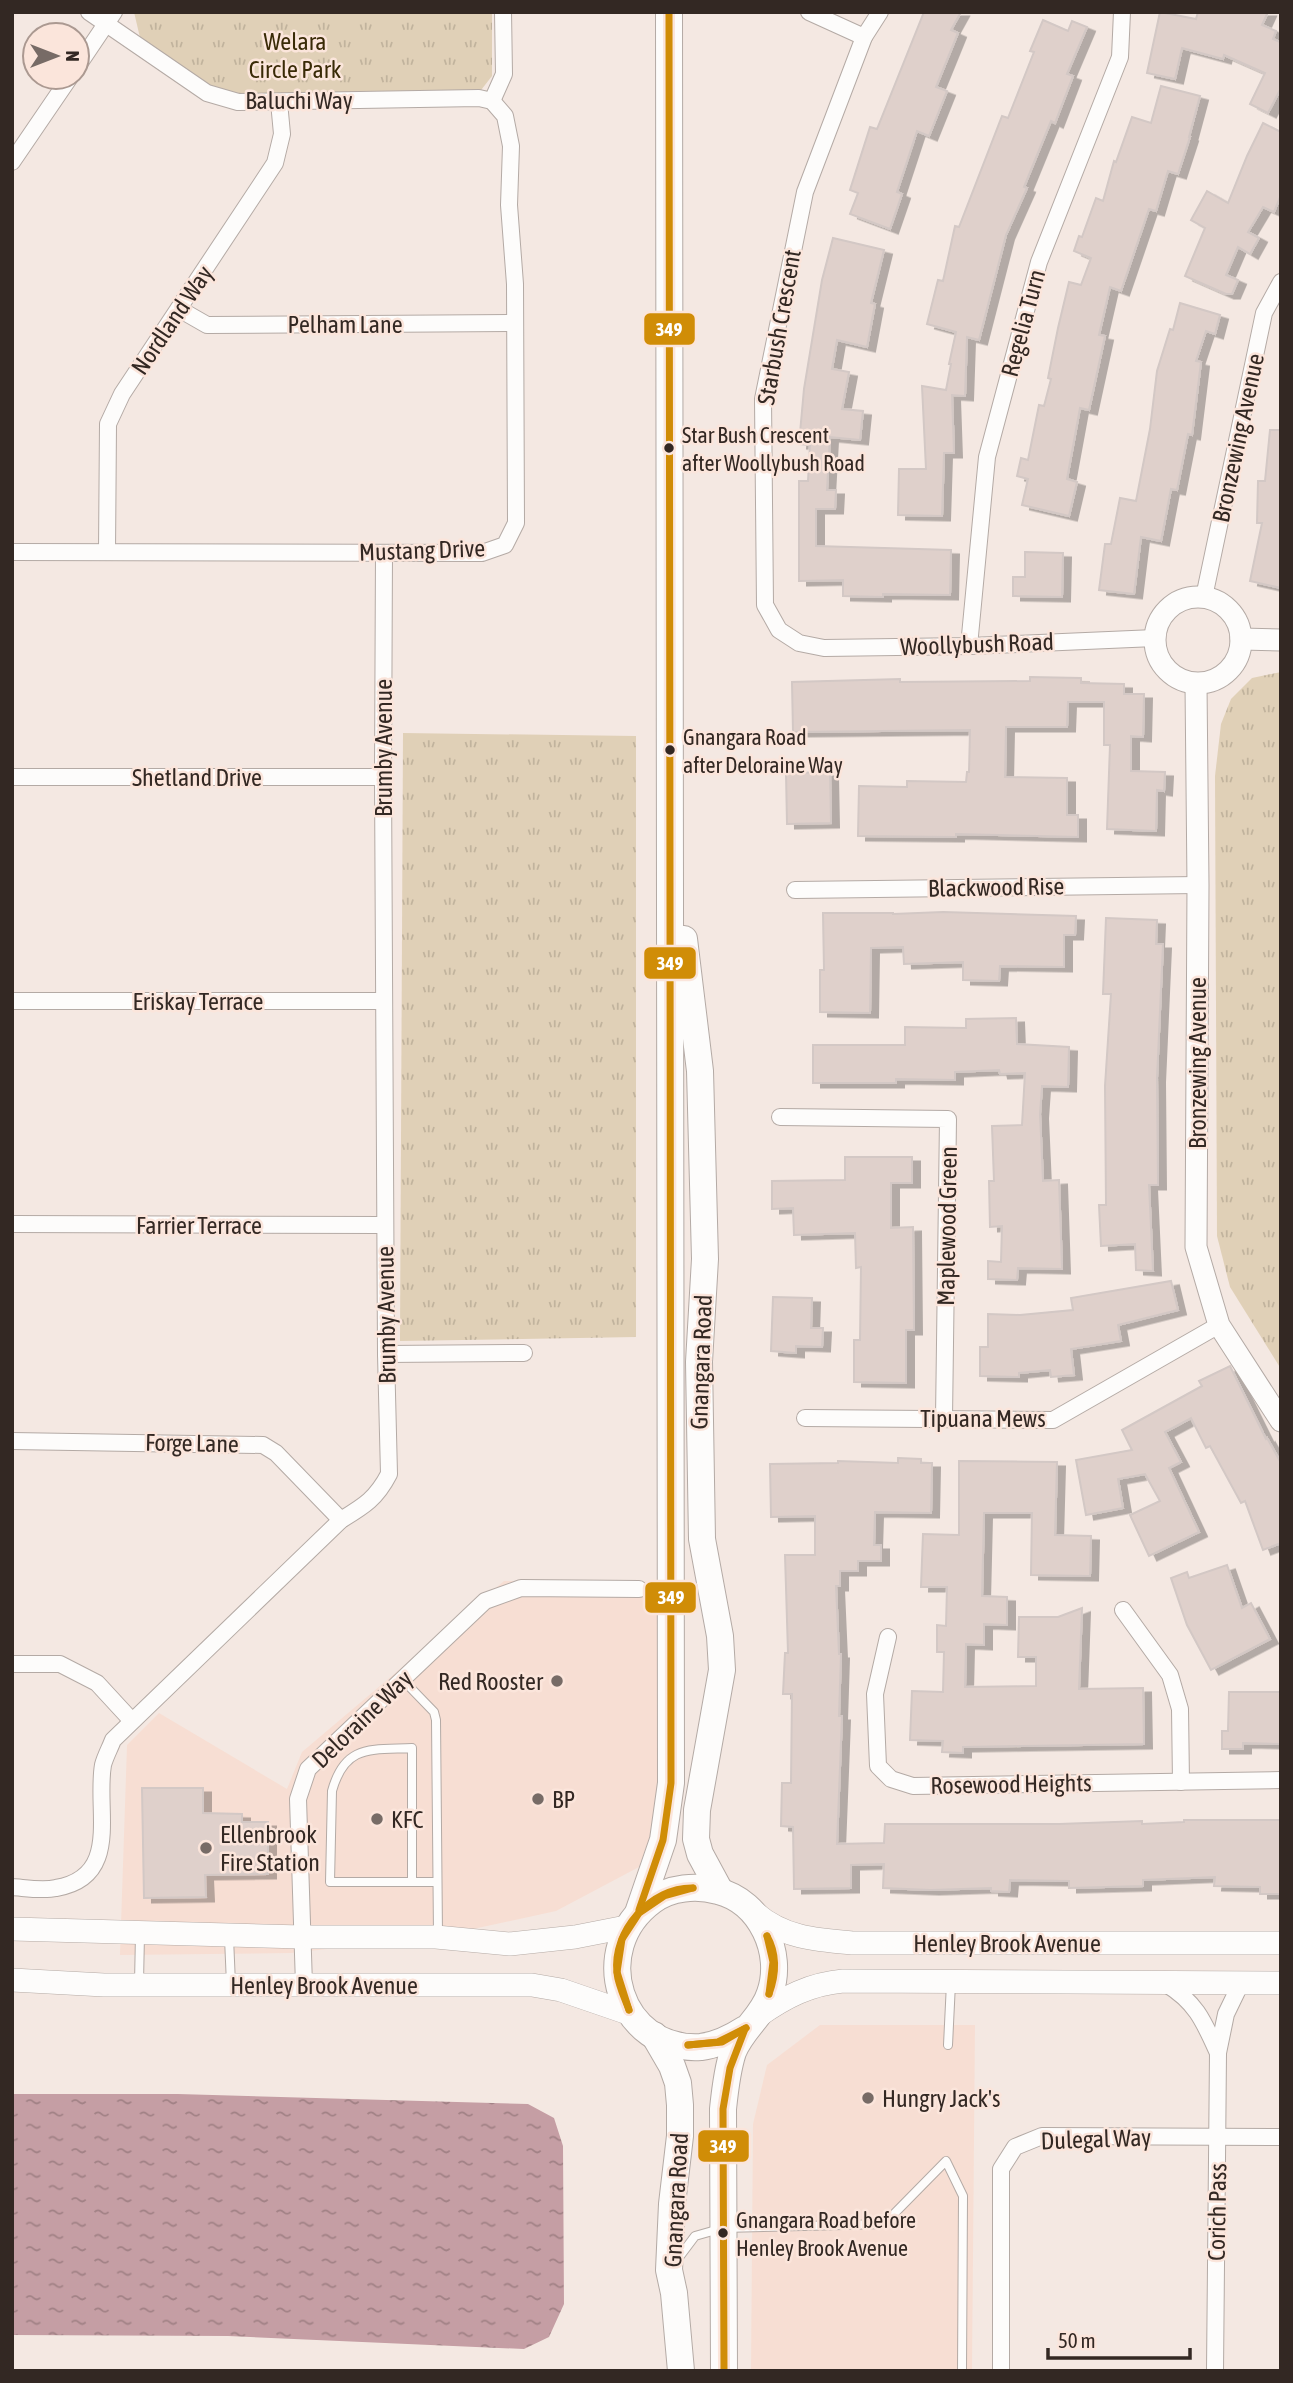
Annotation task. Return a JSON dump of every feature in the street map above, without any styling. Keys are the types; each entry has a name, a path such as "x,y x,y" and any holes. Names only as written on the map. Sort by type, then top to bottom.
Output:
{"main road":[{"name":"Gnangara Road","path":"633,1919 663,1840 671,1783 669,12"},
{"name":"Gnangara Road","path":"670,826 700,1071 705,1259 699,1362 702,1539 720,1636 722,1670 697,1810 696,1839 700,1854 720,1891"},
{"path":"699,1887 720,1891 744,1904 761,1922 772,1945 775,1970 770,1994 752,2022 724,2042 701,2047 677,2045 654,2035 631,2014 621,1994 616,1972 618,1949 633,1919 657,1897 677,1889 699,1887"},
{"name":"Henley Brook Avenue","path":"744,1904 766,1923 786,1933 808,1939 853,1943 1281,1943"},
{"name":"Henley Brook Avenue","path":"12,1929 302,1937 438,1937 510,1944 575,1937 633,1919"},
{"name":"Henley Brook Avenue","path":"12,1980 139,1985 532,1985 561,1990 631,2014"},
{"name":"Henley Brook Avenue","path":"752,2022 795,1993 827,1983 951,1980 1281,1983"},
{"name":"Gnangara Road","path":"723,2371 723,2109 727,2076 734,2051 752,2022"},
{"name":"Gnangara Road","path":"654,2035 673,2066 680,2105 669,2270 674,2293 681,2371"}],"street":[{"name":"Baluchi Way","path":"89,12 110,18 207,93 238,102 492,101"},
{"path":"492,101 504,74 503,12"},
{"path":"809,12 864,37"},
{"name":"Starbush Crescent","path":"799,643 779,630 765,605 763,398 805,192 864,37 880,12"},
{"name":"Regelia Turn","path":"969,646 987,457 1039,262 1120,57 1122,12"},
{"path":"91,46 110,18"},
{"path":"12,162 60,91"},
{"name":"Mustang Drive","path":"12,552 482,553 505,545 516,523 515,284 509,205 511,146 505,116 492,101"},
{"name":"Nordland Way","path":"107,552 108,424 122,394 275,163 282,134 279,102"},
{"name":"Bronzewing Avenue","path":"1204,597 1264,313 1281,282"},
{"name":"Pelham Lane","path":"179,309 207,325 515,323"},
{"name":"Brumby Avenue","path":"12,1887 55,1889 83,1879 99,1855 103,1766 113,1740 341,1520 370,1502 381,1490 388,1475 384,553"},
{"path":"1189,597 1204,597 1216,600 1234,616 1241,639 1233,666 1223,676 1196,684 1171,674 1156,652 1154,638 1157,624 1165,611 1176,602 1189,597"},
{"name":"Woollybush Road","path":"799,643 824,648 969,646 1154,638"},
{"path":"1241,639 1281,640"},
{"name":"Bronzewing Avenue","path":"1196,684 1196,1247 1219,1325 1281,1421"},
{"name":"Shetland Drive","path":"12,777 383,777"},
{"name":"Blackwood Rise","path":"795,890 1198,885"},
{"name":"Eriskay Terrace","path":"12,1001 384,1000"},
{"name":"Maplewood Green","path":"780,1117 948,1119 944,1418"},
{"name":"Farrier Terrace","path":"12,1224 385,1225"},
{"name":"Tipuana Mews","path":"805,1418 1053,1420 1219,1325"},
{"path":"386,1354 524,1353"},
{"name":"Forge Lane","path":"12,1441 263,1445 276,1454 341,1520"},
{"name":"Deloraine Way","path":"304,1985 298,1799 308,1769 485,1601 521,1588 639,1589"},
{"path":"1123,1609 1170,1675 1180,1709 1181,1782"},
{"name":"Rosewood Heights","path":"888,1637 875,1694 878,1766 891,1779 913,1786 1281,1780"},
{"path":"12,1664 60,1664 97,1683 132,1721"},
{"name":"Corich Pass","path":"1164,1982 1195,2007 1217,2053"},
{"name":"Corich Pass","path":"1215,2371 1217,2053 1226,2014 1241,1983"},
{"name":"Dulegal Way","path":"1001,2371 1001,2168 1015,2147 1042,2136 1281,2137"}],"lane":[{"path":"402,1679 434,1712 436,1720 438,1937"},
{"path":"412,1882 412,1748 369,1749 357,1752 347,1761 332,1791 330,1882 412,1882 437,1882"},
{"path":"139,1985 140,1932"},
{"path":"229,1935 231,1985"},
{"path":"948,2045 951,1980"},
{"path":"669,2270 695,2236 723,2228 884,2224 946,2161 963,2196 961,2371"}],"shaded area":[{"path":"504,1581 671,1582 656,1819 639,1867 556,1911 436,1937 291,1953 120,1955 127,1745 159,1713 287,1789 302,1752"},
{"path":"820,2025 975,2025 972,2371 751,2371 753,2124 767,2065"}],"green space":[{"name":"Welara Circle Park","path":"134,12 492,12 492,76 478,94 241,98 208,85 141,42"},
{"path":"1281,672 1281,1369 1230,1287 1217,1236 1215,776 1221,724 1231,699 1252,678"},
{"path":"403,733 636,736 636,1337 400,1341"}],"water":[{"path":"12,2094 178,2094 528,2104 554,2118 563,2146 564,2304 549,2337 524,2349 228,2336 12,2335"}],"building":[{"path":"924,12 961,12 951,30 958,33 936,87 947,91 929,136 917,131 897,192 902,194 890,229 850,214 858,193 850,190 870,127 877,129"},
{"path":"1160,12 1196,19 1198,12 1268,12 1262,25 1276,31 1273,39 1281,41 1281,88 1268,113 1250,104 1265,73 1224,55 1223,59 1182,48 1175,79 1147,73"},
{"path":"1043,20 1068,31 1072,21 1087,27 1067,74 1073,76 1055,123 1051,121 1024,187 1027,188 1006,235 979,340 967,337 965,396 952,395 954,453 944,453 942,516 898,515 899,469 926,469 922,386 946,390 951,364 956,332 927,324 938,280 943,281 955,226 959,227 1002,116 1008,118 1034,52 1030,51"},
{"path":"1161,86 1200,96 1178,174 1168,171 1156,211 1149,209 1121,291 1110,287 1099,335 1105,336 1089,410 1080,408 1067,479 1077,482 1069,516 1022,505 1028,479 1017,476 1021,458 1028,460 1039,405 1044,406 1069,282 1081,285 1091,258 1074,251 1096,198 1103,201 1114,161 1116,162 1132,117 1151,123"},
{"path":"1263,123 1281,132 1281,195 1274,212 1263,207 1248,232 1259,238 1250,254 1238,247 1226,275 1238,280 1232,294 1226,294 1185,276 1205,228 1191,220 1207,191 1228,203"},
{"path":"833,238 884,250 871,303 875,304 867,347 837,340 832,369 849,372 842,409 863,411 860,440 830,437 827,490 836,490 835,509 816,509 816,546 951,550 950,595 843,596 843,580 799,581 799,481 808,481 810,445 799,444 804,389 822,280"},
{"path":"1180,303 1220,315 1215,334 1206,331 1196,361 1201,362 1192,435 1188,434 1177,490 1171,489 1161,541 1141,537 1134,594 1099,590 1105,544 1111,544 1120,498 1136,501 1150,429 1157,371"},
{"path":"1270,430 1281,430 1281,588 1250,581 1262,523 1257,523 1258,481 1265,481"},
{"path":"1025,552 1063,553 1062,597 1013,596 1013,577 1025,577"},
{"path":"1030,677 1081,678 1081,683 1124,684 1124,694 1144,694 1143,737 1131,736 1131,771 1165,772 1164,791 1157,790 1156,831 1107,829 1110,745 1104,745 1104,702 1068,702 1067,727 1006,727 1005,777 1067,778 1067,815 1078,815 1078,837 956,834 956,837 858,836 859,786 907,787 907,781 966,782 969,772 970,730 793,732 792,682 900,679 900,682 1030,681"},
{"path":"830,772 831,823 787,824 786,773"},
{"path":"943,912 1076,916 1075,935 1064,935 1064,967 1000,966 999,981 963,980 963,962 904,964 903,947 871,948 870,1013 820,1012 820,970 824,970 823,913"},
{"path":"1106,918 1157,920 1156,944 1163,944 1157,1078 1158,1185 1149,1185 1153,1271 1136,1270 1135,1244 1101,1246 1099,1205 1106,1205 1105,1086 1111,994 1103,994"},
{"path":"1016,1018 1017,1044 1069,1047 1068,1087 1042,1086 1040,1114 1043,1181 1059,1180 1062,1269 1018,1268 1017,1280 988,1279 988,1261 1001,1262 1002,1226 990,1227 989,1181 994,1181 992,1126 1022,1125 1025,1073 1000,1074 999,1070 955,1072 955,1080 896,1079 896,1083 813,1083 813,1045 905,1045 905,1027 966,1028 966,1019"},
{"path":"845,1157 912,1157 912,1183 891,1183 891,1228 913,1227 914,1330 906,1330 906,1383 854,1382 854,1340 860,1340 861,1267 856,1268 855,1233 794,1235 793,1208 772,1209 772,1181 845,1180"},
{"path":"1171,1281 1178,1310 1118,1325 1121,1341 1071,1349 1074,1375 1051,1377 1050,1370 1019,1373 1019,1377 980,1376 980,1347 988,1347 988,1314 1020,1315 1073,1310 1071,1298"},
{"path":"773,1297 812,1298 811,1328 823,1328 822,1347 796,1346 796,1353 771,1351"},
{"path":"1230,1366 1266,1439 1281,1463 1281,1543 1263,1550 1245,1501 1241,1503 1210,1446 1206,1448 1191,1418 1165,1432 1181,1462 1169,1468 1199,1532 1149,1556 1130,1515 1160,1501 1145,1474 1118,1479 1123,1508 1086,1515 1076,1460 1132,1450 1122,1430 1202,1386 1199,1381"},
{"path":"898,1458 921,1459 921,1463 932,1463 931,1513 875,1512 874,1545 881,1545 881,1561 858,1561 858,1571 840,1571 840,1586 836,1586 841,1654 839,1716 842,1716 837,1844 884,1843 885,1824 1142,1821 1142,1824 1184,1820 1281,1820 1281,1894 1260,1894 1260,1887 1214,1886 1215,1877 1143,1880 1143,1886 1069,1888 1069,1881 1010,1880 1009,1892 991,1891 991,1888 883,1888 884,1864 851,1865 851,1888 794,1889 793,1827 781,1826 782,1783 791,1783 792,1694 783,1694 785,1653 788,1653 785,1555 815,1555 815,1516 771,1517 770,1464 838,1461 898,1463"},
{"path":"959,1461 1057,1462 1055,1535 1091,1536 1090,1576 1031,1575 1032,1513 984,1513 982,1596 1007,1597 1007,1625 984,1624 984,1645 966,1644 965,1687 1036,1686 1036,1657 1018,1657 1019,1617 1058,1617 1082,1608 1079,1689 1143,1688 1144,1744 963,1747 963,1753 942,1752 943,1741 910,1740 912,1691 943,1692 944,1652 937,1652 937,1625 946,1626 947,1587 921,1587 923,1534 959,1535"},
{"path":"1227,1565 1242,1608 1251,1603 1270,1639 1211,1670 1187,1625 1171,1578 1187,1572 1189,1578"},
{"path":"1229,1692 1281,1692 1281,1744 1243,1743 1243,1749 1222,1749 1222,1731 1228,1731"},
{"name":"Ellenbrook Fire Station","path":"142,1788 203,1788 203,1813 242,1814 242,1822 268,1822 268,1874 205,1875 206,1897 144,1898"}],"transit line":[{"name":"349","path":"639,1910 663,1840 671,1783 669,12"},
{"name":"349","path":"629,2010 617,1973 617,1957 628,1927 649,1903 677,1890 693,1888"},
{"name":"349","path":"629,2010 617,1972 622,1939 639,1913 664,1896 693,1888"},
{"name":"349","path":"767,1936 773,1950 774,1965 769,1994"},
{"name":"349","path":"767,1936 773,1962 769,1994"},
{"name":"349","path":"688,2045 718,2042 746,2028"},
{"name":"349","path":"688,2045 722,2042 746,2028"},
{"name":"349","path":"724,2371 723,2109 730,2068 745,2029"}],"place":[{"name":"Star Bush Crescent after Woollybush Road","path":"669,448"},
{"name":"Gnangara Road after Deloraine Way","path":"670,750"},
{"name":"Red Rooster","path":"557,1681"},
{"name":"BP","path":"538,1799"},
{"name":"KFC","path":"377,1819"},
{"name":"Ellenbrook Fire Station","path":"206,1848"},
{"name":"Hungry Jack's","path":"868,2098"},
{"name":"Gnangara Road before Henley Brook Avenue","path":"723,2233"}]}
